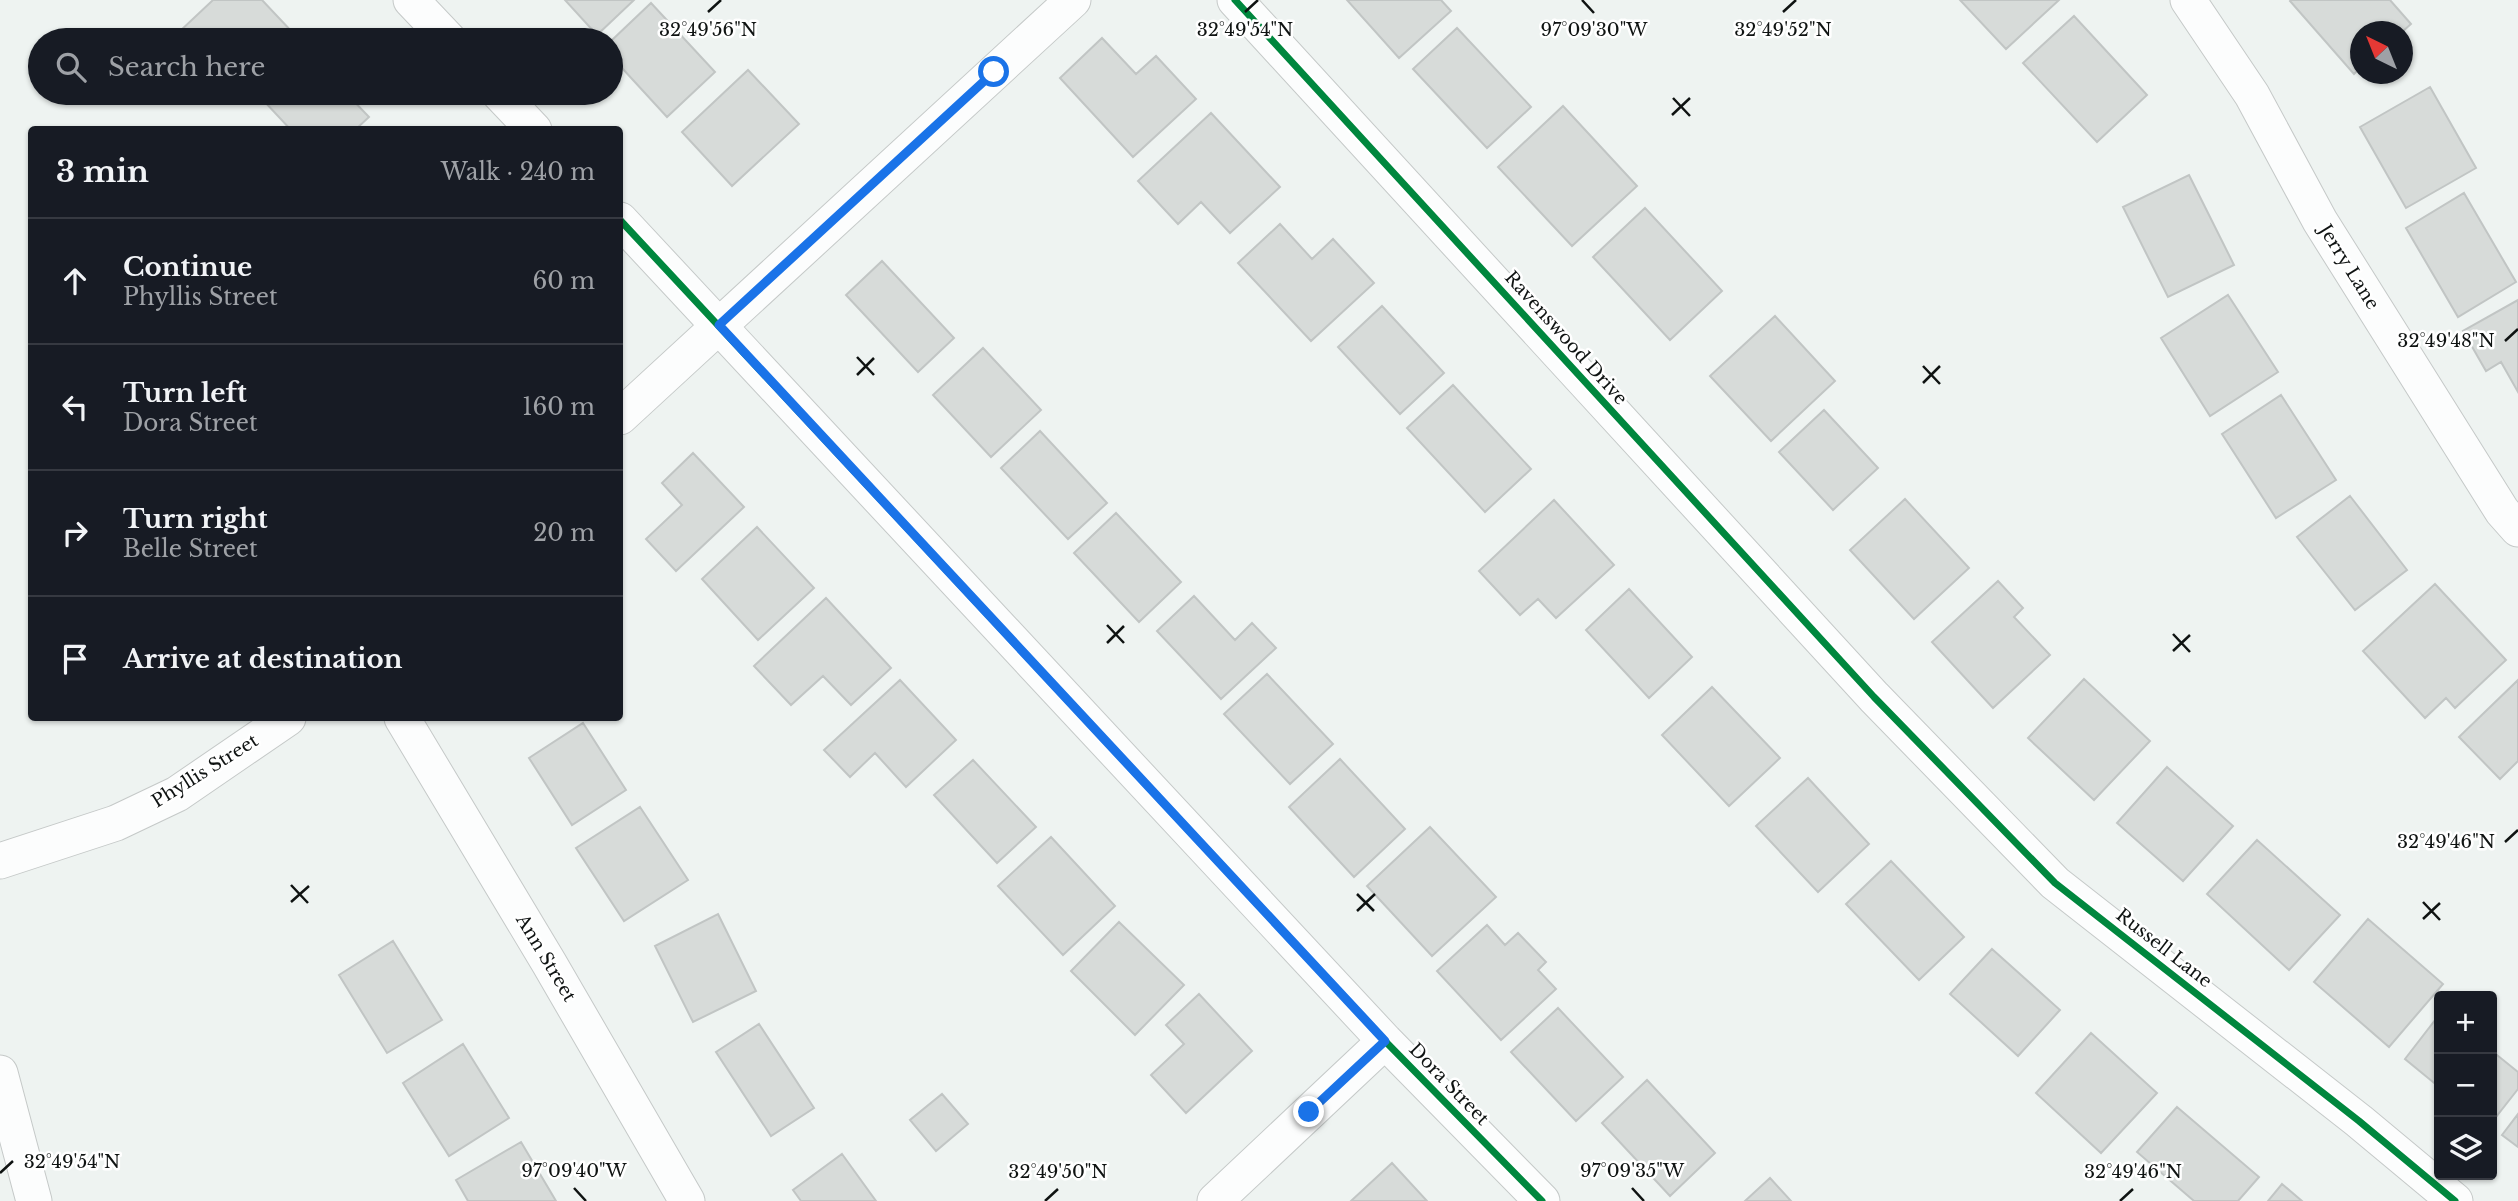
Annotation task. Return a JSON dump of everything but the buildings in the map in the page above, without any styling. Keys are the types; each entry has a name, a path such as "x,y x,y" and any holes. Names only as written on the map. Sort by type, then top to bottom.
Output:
{"street":[{"path":"411,0 438,28"},
{"path":"623,414 1073,0"},
{"name":"Ravenswood Drive","path":"1235,0 1874,697"},
{"name":"Jerry Lane","path":"2188,0 2252,95 2327,232 2502,511 2518,530"},
{"path":"510,105 530,126"},
{"name":"Dora Street","path":"623,223 1385,1041 1542,1201"},
{"name":"Russell Lane","path":"1874,697 2055,883 2359,1121 2455,1201"},
{"name":"Phyllis Street","path":"0,861 116,823 177,794 284,721"},
{"name":"Ann Street","path":"404,721 687,1201"},
{"path":"1215,1201 1385,1041"},
{"path":"0,1073 34,1201"}],"cycle path":[{"path":"1235,0 1874,697 2055,883 2359,1121 2455,1201"},
{"path":"623,223 1385,1041 1542,1201"}],"route":[{"path":"994,72 719,325 1385,1041 1309,1112"}]}
